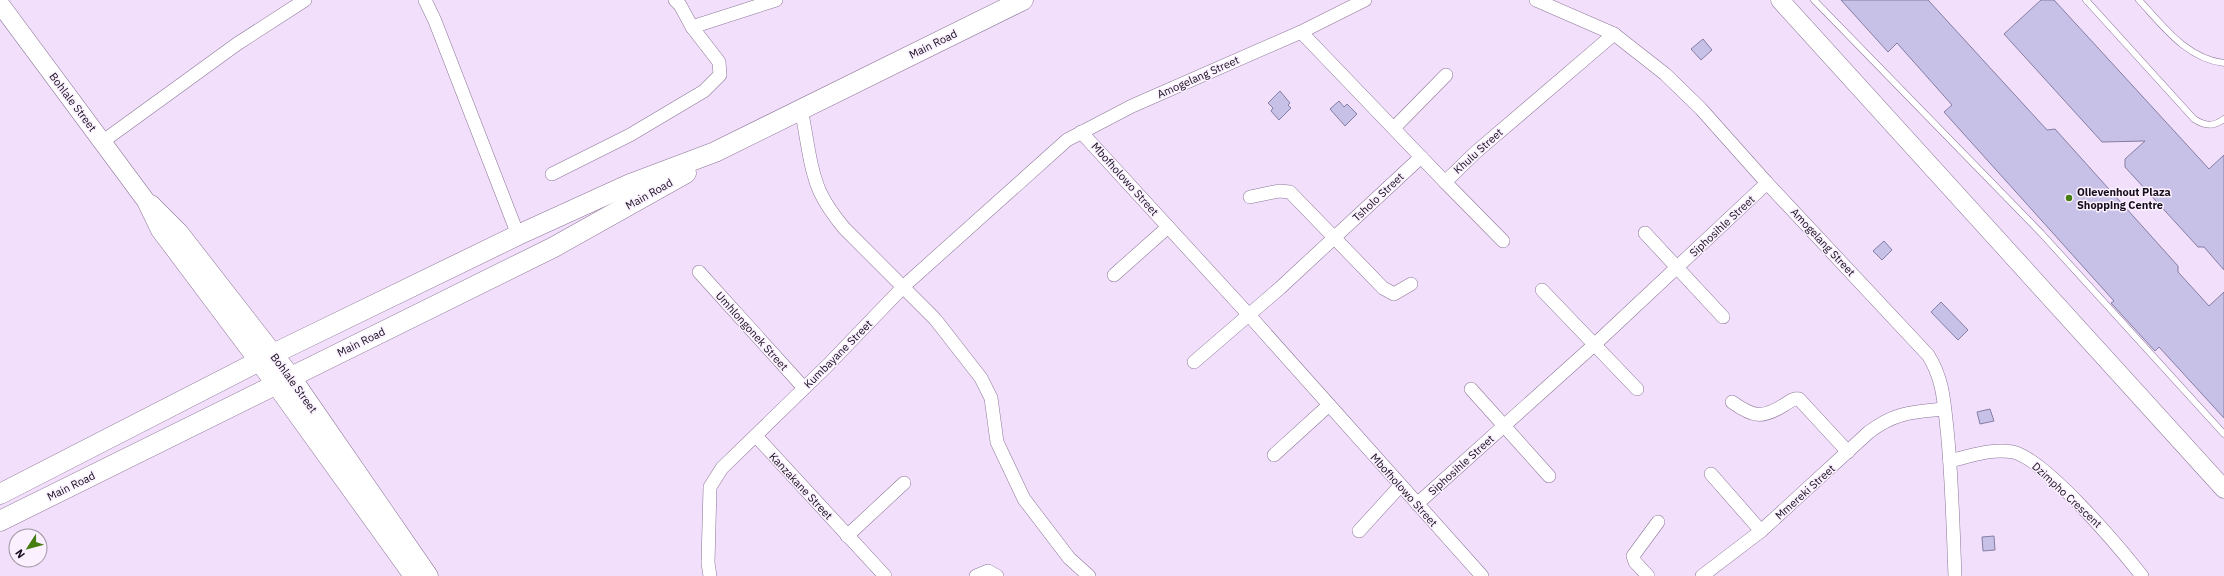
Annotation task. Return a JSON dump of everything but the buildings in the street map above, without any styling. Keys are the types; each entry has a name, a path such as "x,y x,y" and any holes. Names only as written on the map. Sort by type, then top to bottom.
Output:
{"main road":[{"name":"Main Road","path":"0,494 266,358 518,235 630,184 715,152 1022,0"},
{"name":"Main Road","path":"0,521 554,247 678,178 715,152"}],"street":[{"path":"425,0 435,21 518,235"},
{"path":"552,174 630,135 704,91 720,75 718,62 692,27 680,4 675,0"},
{"path":"692,27 776,0"},
{"name":"Amogelang Street","path":"1039,166 1067,140 1132,106 1301,32 1365,0"},
{"name":"Amogelang Street","path":"1536,0 1614,34 1664,74 1701,109 1767,183 1928,355 1938,374 1944,409 1950,461 1954,576"},
{"path":"1780,0 1988,226 2224,487"},
{"path":"102,142 296,2"},
{"name":"Bohlale Street","path":"0,4 146,201 158,210 179,232 266,358 387,512 429,576"},
{"name":"Khulu Street","path":"1301,32 1445,182 1476,152 1614,34"},
{"path":"1394,128 1446,75"},
{"path":"801,109 814,174 820,192 831,213 844,228 904,286 935,319 981,378 991,398 997,442 1024,500 1069,558 1089,576"},
{"name":"Mbofholowo Street","path":"1081,132 1248,314 1480,575"},
{"name":"Tsholo Street","path":"1248,314 1335,237 1420,157"},
{"name":"Kumbayane Street","path":"710,576 708,563 710,487 722,468 804,388 904,286 1039,166"},
{"path":"1445,182 1503,241"},
{"name":"Siphosihle Street","path":"1417,504 1594,345 1767,183"},
{"path":"1250,197 1279,191 1290,192 1390,293 1397,293 1411,284"},
{"path":"1114,275 1168,227"},
{"path":"1645,233 1723,317"},
{"name":"Umhlongonek Street","path":"699,272 804,388"},
{"path":"1542,290 1638,389"},
{"path":"1194,362 1248,314"},
{"name":"Bohlale Street","path":"283,380 413,576"},
{"name":"Siphosihle Street","path":"1471,389 1549,476"},
{"path":"1732,402 1751,414 1759,415 1773,412 1794,399 1799,399 1848,452"},
{"path":"1274,456 1329,405"},
{"name":"Mmereki Street","path":"1702,576 1761,531 1869,432 1893,416 1906,413 1944,409"},
{"name":"Kanzakane Street","path":"756,436 885,576"},
{"name":"Dzimpho Crescent","path":"1950,461 2003,451 2026,457 2046,473 2105,531 2142,576"},
{"path":"1711,474 1761,531"},
{"path":"847,536 904,483"},
{"path":"1359,531 1400,486"},
{"path":"1648,576 1635,562 1633,556 1658,522"},
{"path":"976,576 988,571 997,576"}],"lane":[{"path":"1814,0 2041,233 2224,434"},
{"path":"2086,0 2194,119 2209,126 2216,125 2224,119"},
{"path":"2139,0 2188,50 2202,58 2224,63"}],"place":[{"name":"Olievenhout Plaza Shopping Centre","path":"2069,198"}]}
